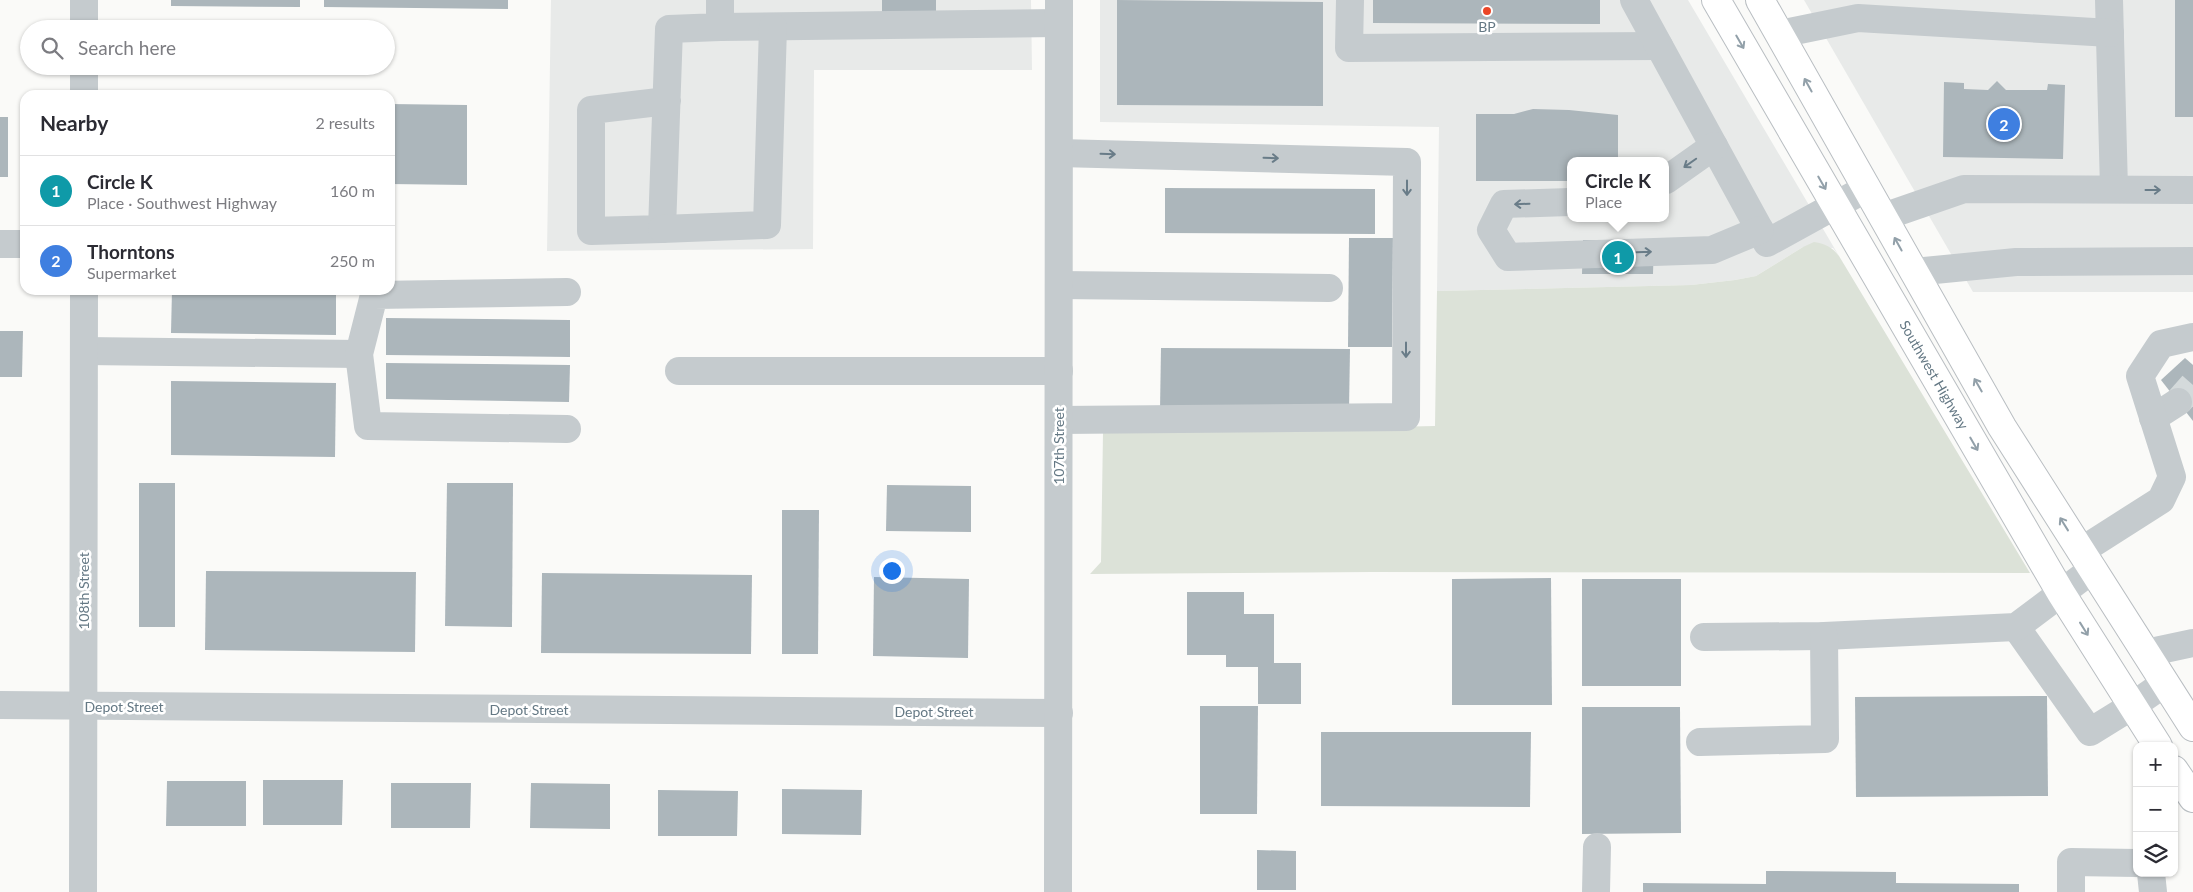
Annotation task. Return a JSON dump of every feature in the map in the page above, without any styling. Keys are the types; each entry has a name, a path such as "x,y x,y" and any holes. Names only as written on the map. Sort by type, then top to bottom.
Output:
{"main road":[{"name":"Southwest Highway","path":"1716,0 2060,593 2155,742"},
{"path":"1760,0 2002,427 2193,727"},
{"path":"2178,776 2193,798"}],"street":[{"path":"84,0 84,20"},
{"path":"720,0 720,27"},
{"path":"1350,0 1349,48 1660,46"},
{"path":"1634,0 1767,243 1867,188"},
{"path":"2109,0 2114,189"},
{"path":"1780,34 1857,9 2110,33"},
{"path":"662,229 669,30 720,27 773,27 1059,12"},
{"name":"107th Street","path":"1058,892 1059,12"},
{"path":"667,101 591,110 591,231 767,225 773,27"},
{"path":"84,75 84,90"},
{"path":"1669,178 1714,146"},
{"path":"1059,153 1407,162 1406,417 1059,420"},
{"path":"1884,217 1964,189 2193,190"},
{"path":"1567,202 1504,204 1491,230 1508,257 1712,250 1760,230"},
{"path":"0,244 20,244"},
{"path":"1914,272 2016,262 2193,261"},
{"path":"1059,285 1329,288"},
{"path":"395,295 567,292"},
{"name":"108th Street","path":"84,295 84,892"},
{"path":"374,295 359,354 368,426 567,428"},
{"path":"1704,637 1824,636 2016,627 2060,593 2087,560 2161,500 2172,476 2140,376 2161,344 2193,337"},
{"path":"84,351 359,354"},
{"path":"680,371 1059,371"},
{"path":"2153,418 2178,402"},
{"path":"2016,627 2090,732 2165,683"},
{"path":"1700,742 1826,740 1824,636"},
{"path":"2146,653 2193,643"},
{"name":"Depot Street","path":"0,705 1059,713"},
{"path":"1596,892 1597,847"},
{"path":"2071,892 2071,862 2133,863"},
{"path":"2151,877 2153,892"}],"shaded area":[{"path":"551,0 1031,0 1032,70 814,70 813,249 547,251"},
{"path":"1100,0 1688,0 1839,256 1833,248 1803,247 1756,276 1691,285 1437,291 1439,127 1100,122"},
{"path":"1804,0 2193,0 2193,292 1973,292"},
{"path":"1814,242 1828,246 1839,256 2030,573 1372,572 1090,574 1101,562 1103,433 1435,426 1437,291 1691,285 1735,280 1756,276"}],"building":[{"path":"171,0 300,0 300,7 171,6"},
{"path":"324,0 508,0 508,9 324,7"},
{"path":"882,0 936,0 936,20 882,20"},
{"path":"1117,0 1323,2 1323,106 1117,105"},
{"name":"BP","path":"1373,0 1600,0 1600,24 1373,23"},
{"path":"2175,0 2193,0 2193,117 2175,117"},
{"path":"1997,81 2006,90 2047,90 2048,84 2065,85 2063,159 1943,157 1944,82 1964,83 1964,89 1988,90"},
{"path":"395,104 467,105 467,185 395,184"},
{"path":"1533,109 1569,110 1618,115 1618,157 1567,157 1567,181 1476,181 1476,114 1514,114"},
{"path":"0,117 8,117 8,177 0,177"},
{"path":"1165,188 1375,189 1375,234 1165,233"},
{"path":"1349,238 1393,238 1392,347 1348,347"},
{"path":"1583,240 1654,241 1653,274 1582,274"},
{"path":"172,295 336,295 336,335 171,333"},
{"path":"386,318 570,320 570,357 386,355"},
{"path":"0,331 23,331 22,377 0,377"},
{"path":"1161,348 1350,349 1349,410 1160,410"},
{"path":"2185,358 2193,365 2193,421 2161,380"},
{"path":"386,363 570,365 569,402 386,399"},
{"path":"171,381 336,383 335,457 171,455"},
{"path":"139,483 175,483 175,627 139,627"},
{"path":"447,483 513,483 512,627 445,626"},
{"path":"887,485 971,486 971,532 886,531"},
{"path":"782,510 819,510 818,654 782,654"},
{"path":"206,571 416,572 415,652 205,650"},
{"path":"542,573 752,575 751,654 541,653"},
{"path":"874,577 969,579 968,658 873,656"},
{"path":"1551,578 1552,705 1452,705 1452,579"},
{"path":"1582,579 1681,579 1681,686 1582,686"},
{"path":"1187,592 1244,592 1244,614 1274,614 1274,663 1301,663 1301,704 1258,704 1258,667 1226,667 1226,655 1187,655"},
{"path":"2047,696 2048,796 1856,797 1855,697"},
{"path":"1200,706 1258,706 1257,814 1200,814"},
{"path":"1582,707 1680,707 1681,833 1582,834"},
{"path":"1321,732 1531,732 1530,807 1321,806"},
{"path":"263,780 343,780 342,825 263,825"},
{"path":"167,781 246,781 246,826 166,826"},
{"path":"391,783 471,783 470,828 391,828"},
{"path":"531,783 610,784 610,829 530,828"},
{"path":"782,789 862,790 861,835 782,834"},
{"path":"658,790 738,791 737,836 658,836"},
{"path":"1257,850 1296,851 1296,890 1257,890"},
{"path":"1766,871 1896,872 1896,883 2019,884 2019,892 1643,892 1643,883 1766,884"}],"tunnel":[{"path":"2178,402 2193,385"}],"place":[{"name":"BP","path":"1487,11"},
{"name":"Thorntons","path":"2004,124"},
{"name":"Circle K","path":"1618,257"}]}
